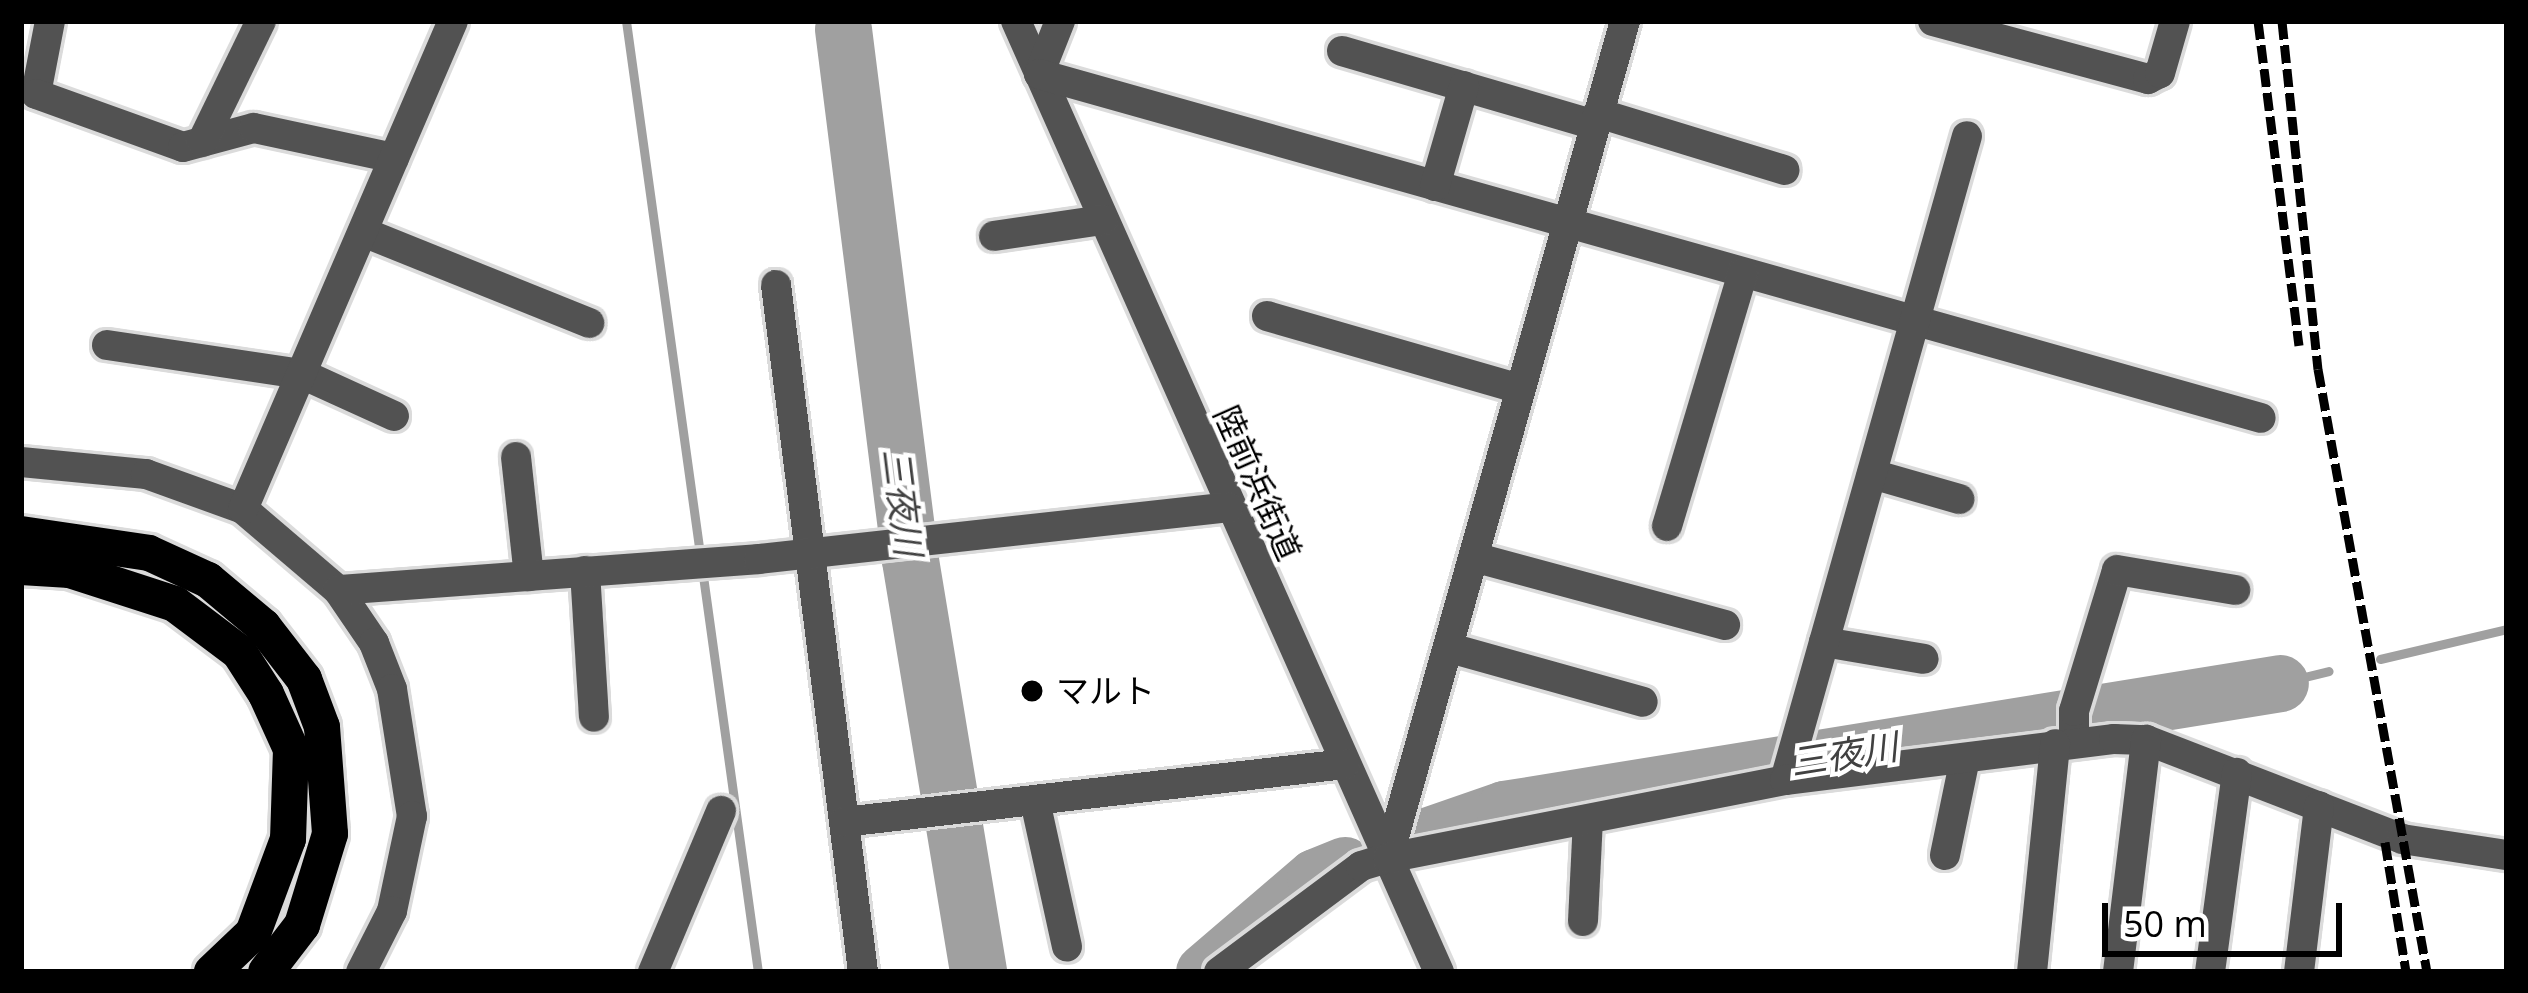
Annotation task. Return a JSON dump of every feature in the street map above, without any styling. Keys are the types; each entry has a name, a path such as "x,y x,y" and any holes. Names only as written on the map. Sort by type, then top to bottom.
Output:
{"highway":[{"path":"21,534 149,553 208,580 263,626 304,679 322,727 330,834 302,925 266,972"},
{"path":"21,568 70,570 175,604 239,652 266,694 291,749 289,839 253,933 212,972"}],"street":[{"path":"50,21 36,94 183,147 254,128 394,158"},
{"path":"202,142 261,21"},
{"path":"243,508 453,21"},
{"name":"陸前浜街道","path":"1016,21 1228,507 1439,972"},
{"path":"1060,21 1040,74 2260,418"},
{"path":"1388,858 1477,558 1520,388 1625,21"},
{"path":"1933,21 2148,79 2160,73 2175,21"},
{"path":"1342,51 1785,170"},
{"path":"1435,186 1464,86"},
{"path":"1785,780 1967,136"},
{"path":"994,236 1103,220"},
{"path":"363,232 589,323"},
{"path":"1667,526 1742,273"},
{"path":"776,285 863,972"},
{"path":"1267,316 1520,388"},
{"path":"107,345 302,374 394,416"},
{"path":"516,457 529,576"},
{"path":"21,462 146,474 243,508 338,590 392,688 412,816 392,911 361,972"},
{"path":"1872,474 1959,499"},
{"path":"338,590 696,564 1228,507"},
{"path":"1477,558 1725,626"},
{"path":"2032,972 2065,744 2117,570 2235,590"},
{"path":"585,571 594,717"},
{"path":"1825,642 1924,659"},
{"path":"1450,647 1643,702"},
{"path":"2118,972 2146,740"},
{"path":"1219,972 1361,866 1388,858 1785,780 2065,744 2146,740 2402,839 2507,855"},
{"path":"1945,855 1965,758"},
{"path":"844,822 1345,764"},
{"path":"2210,972 2237,773"},
{"path":"1035,801 1067,947"},
{"path":"2299,972 2319,806"},
{"path":"653,972 721,811"},
{"path":"1583,921 1588,820"}],"waterway":[{"path":"626,21 758,972"},
{"name":"三夜川","path":"843,29 910,560 978,972"},
{"path":"2380,659 2507,629"},
{"path":"2280,683 2329,671"},
{"name":"三夜川","path":"1412,841 1504,809 2280,683"},
{"name":"三夜川","path":"1204,972 1315,877 1345,865"}],"railway":[{"path":"2258,21 2299,345"},
{"path":"2282,21 2318,369 2427,972"},
{"path":"2385,842 2406,972"}],"place":[{"name":"マルト","path":"1032,691"}]}
